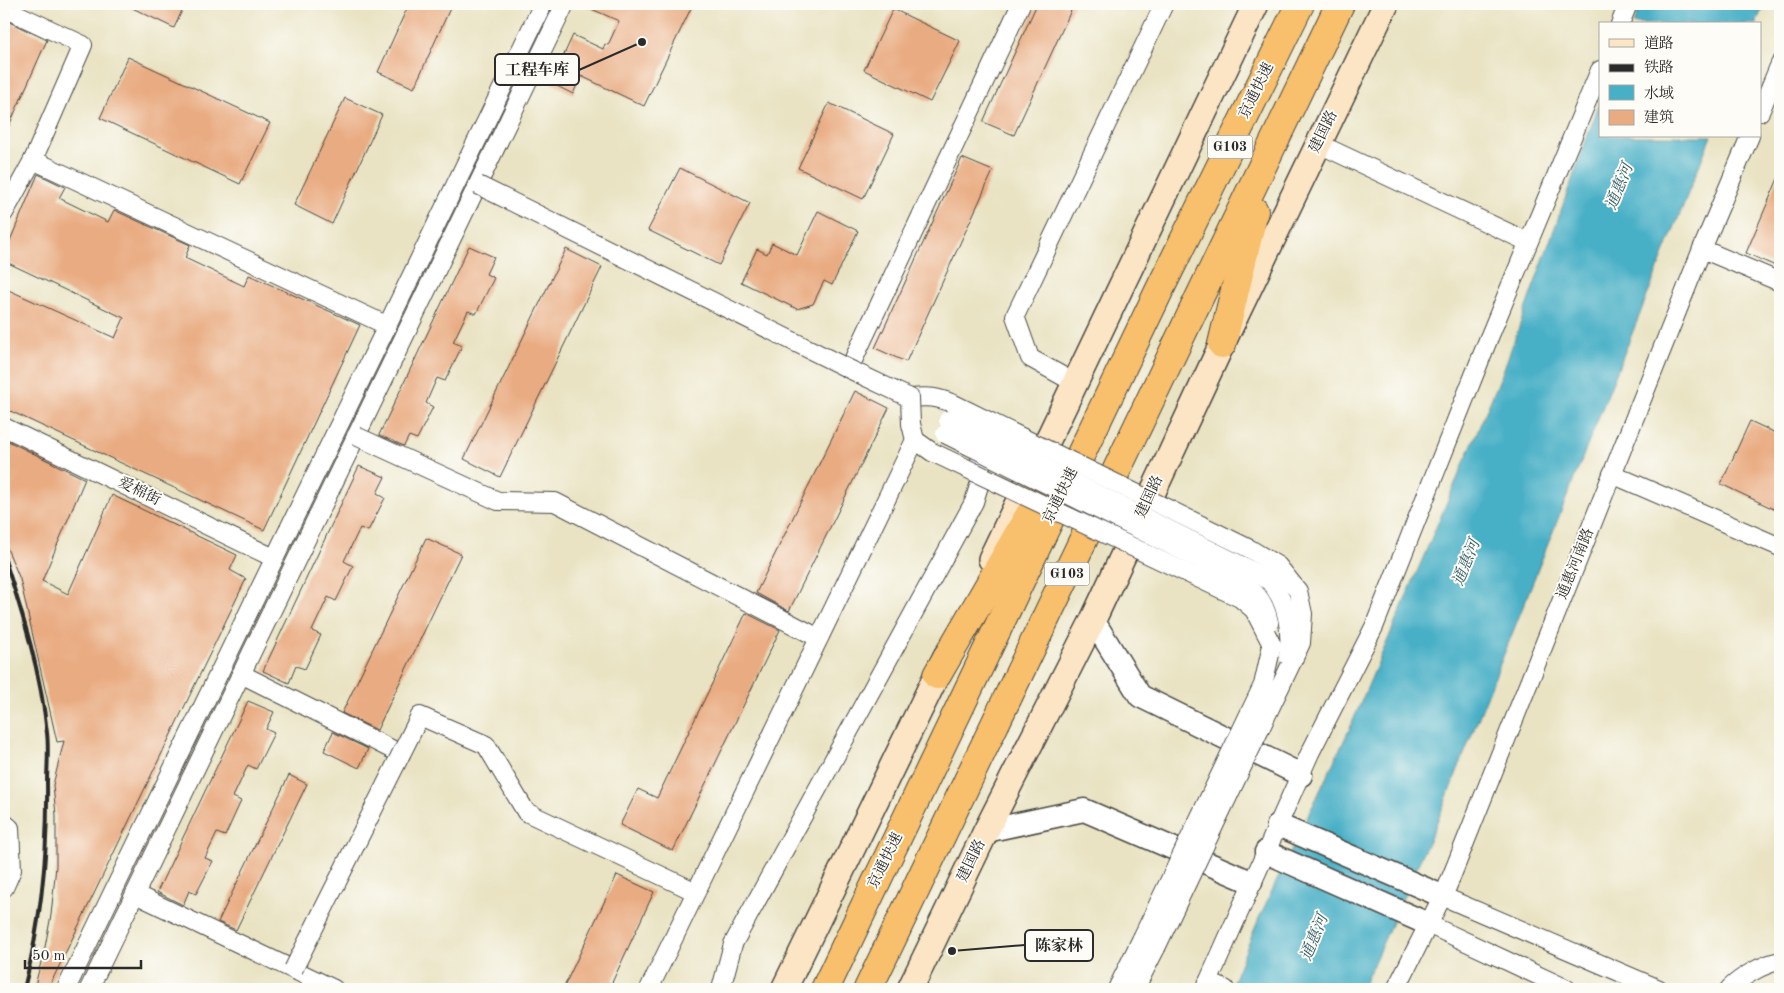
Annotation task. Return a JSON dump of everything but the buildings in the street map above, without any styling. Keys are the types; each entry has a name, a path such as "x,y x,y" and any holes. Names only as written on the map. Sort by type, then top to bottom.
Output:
{"highway":[{"name":"京通快速","path":"825,989 1300,4"},
{"name":"G103","path":"868,989 1340,4"},
{"path":"1222,344 1266,159"},
{"path":"937,675 1160,291"}],"main road":[{"path":"784,989 937,675 1074,383 1256,4"},
{"name":"建国路","path":"915,985 986,831 1093,620 1222,344 1386,4"}],"street":[{"path":"66,989 543,4"},
{"path":"89,989 565,4"},
{"path":"849,370 1021,4"},
{"path":"1074,383 1030,358 1015,316 1164,4"},
{"path":"1621,22 1628,4"},
{"path":"4,8 84,45 33,160 4,213"},
{"path":"1762,107 1780,64"},
{"path":"1225,989 1206,986 1301,774 1374,627 1488,340 1599,72"},
{"name":"通惠河南路","path":"1396,989 1442,896 1702,249 1749,138"},
{"path":"1319,144 1528,242"},
{"path":"33,160 386,325"},
{"path":"478,185 849,370 910,398 936,397 949,419 980,450 1235,578 1254,591 1264,603 1269,620 1272,645 1263,685 1117,989"},
{"path":"1702,249 1780,282"},
{"path":"649,989 915,440 911,424 910,398"},
{"path":"949,419 1250,549 1278,566 1298,591 1303,614 1301,643 1135,989"},
{"name":"爱棉街","path":"4,428 274,558"},
{"path":"356,436 498,501 555,502 819,638"},
{"path":"915,440 932,452 1240,598 1254,610 1272,645"},
{"path":"721,989 733,944 974,502 981,479 980,450"},
{"path":"1612,474 1780,547"},
{"path":"1093,620 1140,696 1301,774"},
{"path":"241,674 401,754"},
{"path":"293,970 420,716 486,745 526,812 696,892"},
{"path":"986,831 1084,810 1252,882"},
{"path":"1278,824 1659,989"},
{"path":"4,888 12,870 7,825"},
{"path":"1266,852 1428,924 1567,989"},
{"path":"135,894 325,987"},
{"path":"1729,989 1737,982 1773,962 1780,961"}],"water":[{"path":"1642,4 1764,4 1757,22 1634,22"},
{"name":"通惠河","path":"1599,105 1599,138 1710,138 1435,827 1362,989 1230,989 1259,918 1349,730 1502,374"}],"railway":[{"path":"4,557 36,666 48,739 45,861 35,938 24,989"}],"place":[{"name":"工程车库","path":"642,42"},
{"name":"陈家林","path":"952,951"}]}
